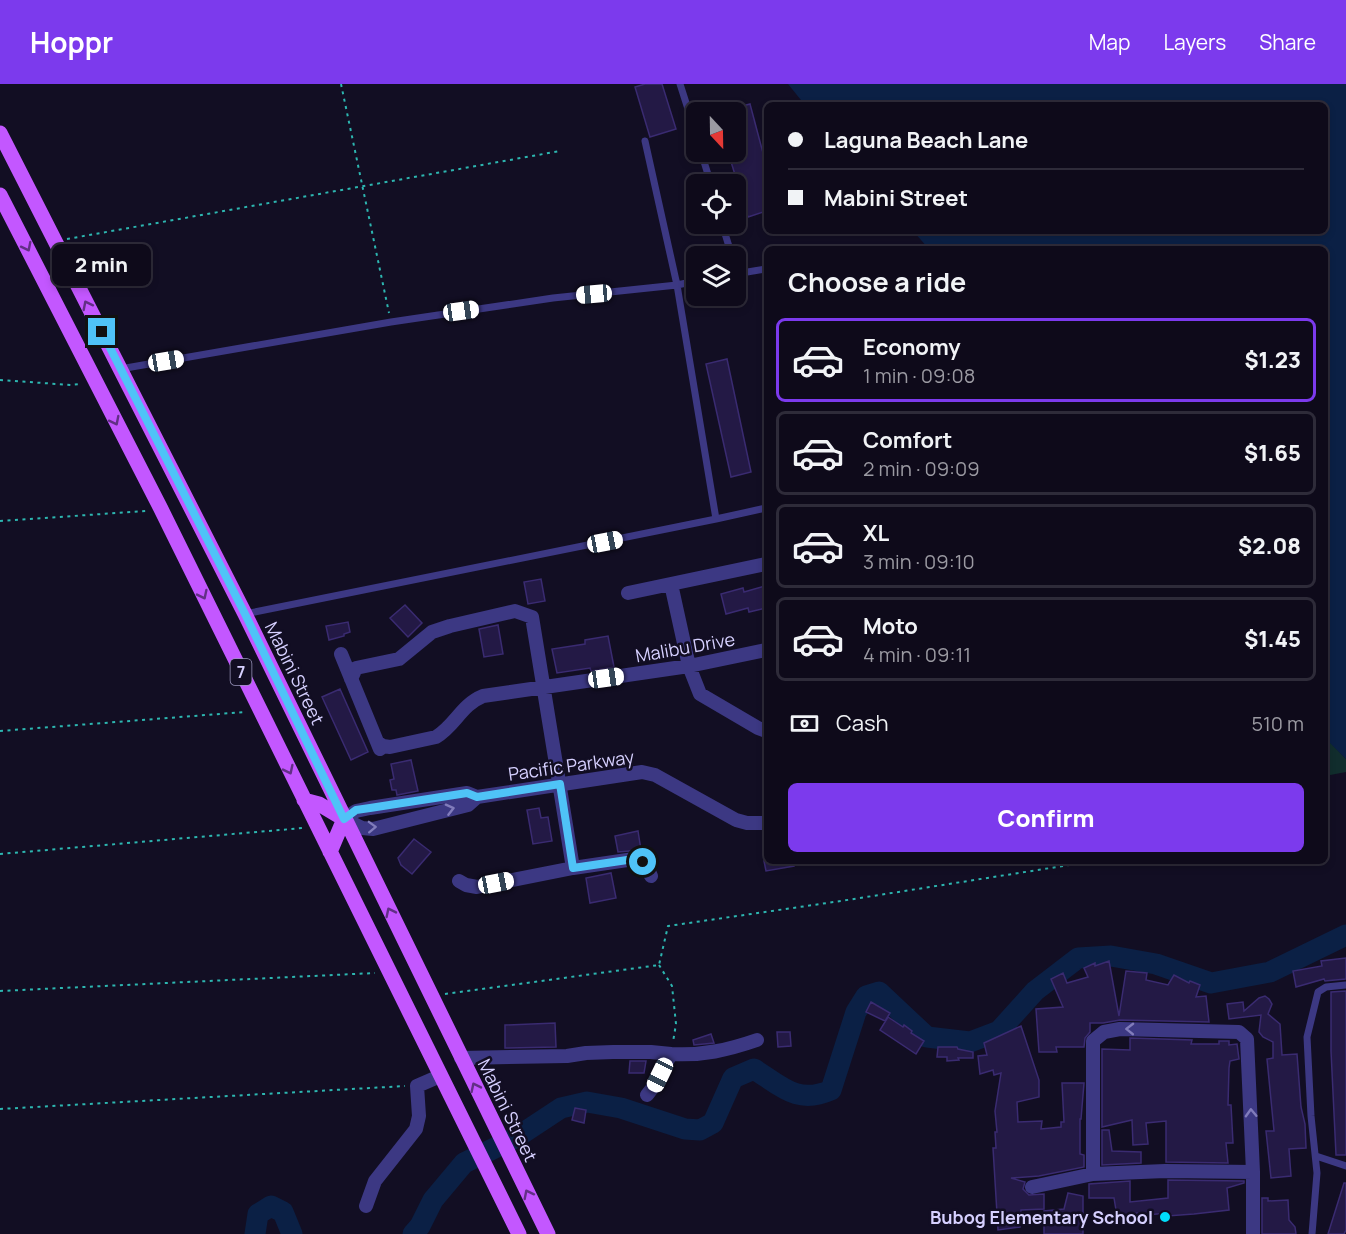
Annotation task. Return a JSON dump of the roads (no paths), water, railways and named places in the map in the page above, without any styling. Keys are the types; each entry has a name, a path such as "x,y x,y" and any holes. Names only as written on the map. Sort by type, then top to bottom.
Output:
{"main road":[{"name":"Mabini Street","path":"0,133 245,614 548,1234"},
{"name":"7","path":"0,195 318,827 477,1150 515,1233"},
{"path":"304,800 319,804 344,819 330,852"}],"street":[{"path":"627,593 764,564"},
{"path":"671,584 689,666 700,694 764,730"},
{"path":"351,678 356,668 399,659 432,632 515,611 532,617 573,868"},
{"name":"Malibu Drive","path":"351,678 380,748 442,734 467,705 483,696 689,666 764,650"},
{"path":"341,654 351,678"},
{"name":"Pacific Parkway","path":"477,797 468,805 373,829 362,828 344,819 356,810 467,793 477,797 648,772 736,820 747,823 764,823"},
{"path":"397,804 400,822"},
{"path":"459,881 477,887 573,868 634,859 643,862 651,876"},
{"path":"1093,1174 1093,1041 1104,1032 1120,1029 1239,1032 1248,1039 1253,1234"},
{"path":"461,1058 567,1056 613,1052 703,1054 757,1040"},
{"path":"647,1095 671,1054"},
{"path":"366,1206 375,1181 416,1129 419,1116 417,1086 440,1076"},
{"path":"1032,1187 1093,1174 1165,1171 1253,1172"}],"lane":[{"path":"680,84 686,103"},
{"path":"645,141 677,285 716,519"},
{"path":"746,270 764,269"},
{"path":"120,369 391,322 553,298 686,283"},
{"path":"245,614 764,508"},
{"path":"1312,1234 1317,1173 1311,1116 1307,1036 1317,992 1326,987 1346,985"},
{"path":"1316,1156 1346,1166"}],"water":[{"path":"788,84 1346,84 1346,759 1328,741 1328,246 926,246 916,234 1328,234 1328,102 803,102"}],"waterway":[{"path":"413,1234 420,1226 433,1200 464,1163 517,1137 561,1108 587,1102 621,1108 685,1129 700,1130 713,1123 733,1078 754,1069 790,1092 808,1095 831,1090 856,1012 866,996 879,992 927,1037 970,1042 999,1031 1035,991 1078,958 1111,956 1156,964 1211,983 1270,972 1346,935"},
{"path":"255,1234 258,1214 271,1206 283,1212 292,1234"}],"place":[{"name":"Bubog Elementary School","path":"1165,1217"}]}
